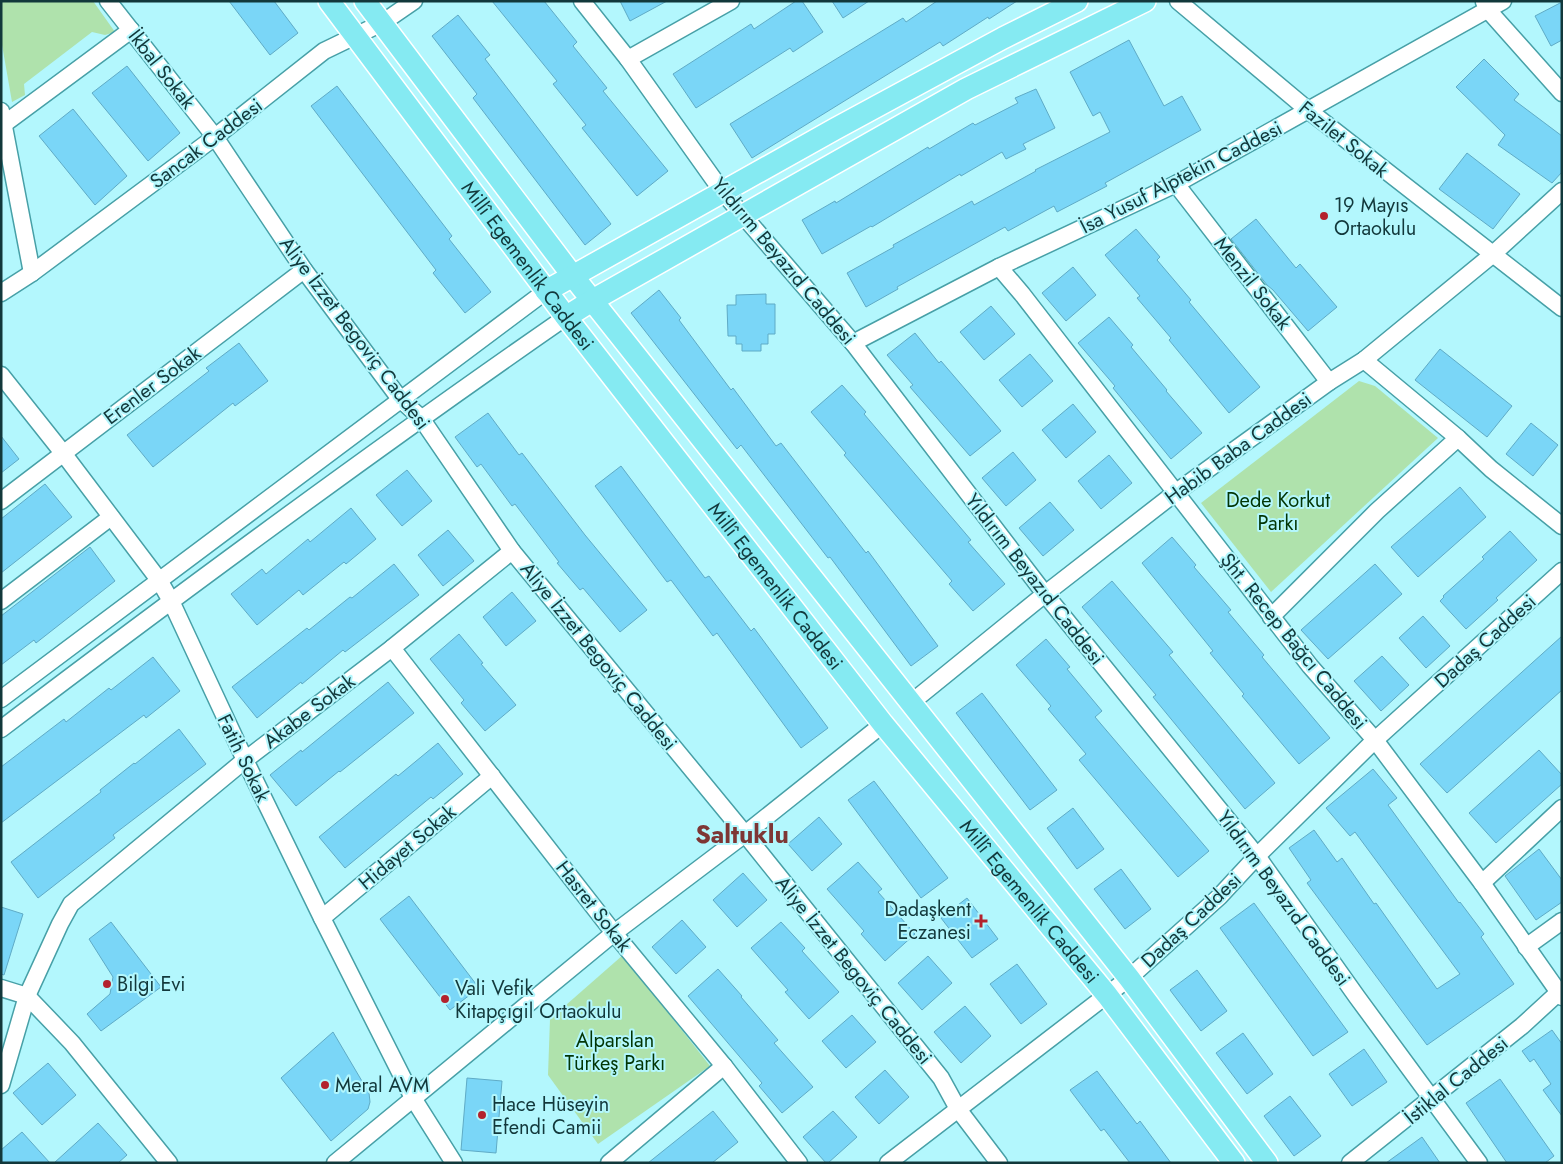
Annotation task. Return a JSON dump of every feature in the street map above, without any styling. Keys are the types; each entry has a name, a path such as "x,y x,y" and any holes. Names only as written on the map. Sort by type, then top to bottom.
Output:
{"main road":[{"name":"Millî Egemenlik Caddesi","path":"329,1 566,317 883,724 1107,996 1234,1163"},
{"name":"Millî Egemenlik Caddesi","path":"365,1 572,275 1129,978 1267,1163"},
{"path":"546,291 722,191 1003,38 1077,1"},
{"path":"566,317 966,89 1145,1"}],"street":[{"name":"İkbal Sokak","path":"108,1 215,138"},
{"name":"Sancak Caddesi","path":"1,293 32,274 215,138 324,51 382,23 414,1"},
{"name":"Yıldırım Beyazıd Caddesi","path":"582,1 628,59 722,191 853,343 1045,594 1258,856 1357,997 1479,1163"},
{"path":"628,59 731,1"},
{"name":"Fazilet Sokak","path":"1178,1 1308,110 1562,308"},
{"name":"İsa Yusuf Alptekin Caddesi","path":"853,343 999,267 1176,184 1308,110 1486,6 1503,1"},
{"path":"1486,6 1562,93"},
{"path":"32,274 2,118 131,30"},
{"name":"Aliye İzzet Begoviç Caddesi","path":"215,138 304,270 400,399 421,418 512,551 745,834 941,1078 958,1109 999,1163"},
{"name":"Menzil Sokak","path":"1176,184 1329,382"},
{"name":"Habib Baba Caddesi","path":"912,702 1045,594 1175,493 1329,382 1364,360 1492,255 1562,191"},
{"name":"Şht. Recep Bağcı Caddesi","path":"999,267 1022,294 1271,617 1310,666 1375,740 1482,883 1560,995"},
{"name":"Erenler Sokak","path":"1,502 304,270"},
{"path":"1,699 546,291"},
{"path":"1,730 171,601 421,418 566,317"},
{"path":"1364,360 1562,526"},
{"name":"Fatih Sokak","path":"1,375 159,580 171,601 245,760 322,918 413,1098 454,1163"},
{"path":"1271,617 1377,511 1458,438"},
{"path":"1,601 112,517"},
{"name":"Akabe Sokak","path":"1,1085 27,996 71,904 245,760 392,648 512,551"},
{"name":"Dadaş Caddesi","path":"888,1163 1129,978 1219,896 1375,740 1562,571"},
{"name":"Hasret Sokak","path":"392,648 614,933 724,1066 799,1163"},
{"path":"334,1163 614,933 745,834 883,724"},
{"name":"Hidayet Sokak","path":"322,918 492,776"},
{"path":"1482,883 1562,808"},
{"path":"1526,947 1562,921"},
{"path":"1,988 27,996 72,1043 170,1163"},
{"name":"İstiklal Caddesi","path":"1350,1163 1433,1099 1560,995"},
{"path":"609,1163 724,1066"}],"green space":[{"path":"1,1 93,1 115,32 105,35 92,32 24,84 25,95 12,102 1,39"},
{"name":"Dede Korkut Parkı","path":"1359,381 1375,386 1438,438 1271,592 1201,503"},
{"name":"Alparslan Türkeş Parkı","path":"623,955 710,1066 598,1144 548,1075 550,1019"}],"building":[{"path":"229,1 274,1 298,33 270,55"},
{"path":"492,1 544,1 577,42 573,46 607,88 603,91 668,171 637,196 582,128 586,125 553,84 557,81"},
{"path":"620,1 667,1 630,21"},
{"path":"796,1 802,1 823,32 793,52 790,48 696,108 673,74 751,24 754,29"},
{"path":"832,1 869,1 843,18"},
{"path":"937,1 1017,1 943,46 940,42 752,158 730,124 903,18 906,22"},
{"path":"1562,2 1562,40 1551,46 1535,16"},
{"path":"458,15 490,55 485,59 611,224 585,245 473,98 477,94 432,36"},
{"path":"1129,40 1164,106 1182,96 1201,130 1105,183 1107,186 1057,212 1054,206 1008,231 1005,227 897,287 898,289 866,307 847,273 972,201 974,205 1035,170 1110,132 1100,112 1093,116 1070,72"},
{"path":"1484,59 1519,94 1514,100 1562,136 1562,172 1552,183 1498,145 1505,135 1456,87"},
{"path":"127,66 180,133 148,161 92,93"},
{"path":"337,86 452,236 449,239 491,292 465,313 433,273 436,270 311,106"},
{"path":"1036,89 1055,128 1023,144 1026,149 1006,159 1002,152 961,176 960,174 872,227 822,254 802,220 835,201 836,203 928,147 929,149 973,123 975,125 1018,103 1015,98"},
{"path":"73,109 127,176 95,205 39,136"},
{"path":"1467,153 1520,194 1493,229 1439,189"},
{"path":"1256,219 1296,268 1300,264 1337,307 1308,331 1267,285 1231,239"},
{"path":"1136,229 1160,257 1157,260 1191,300 1189,302 1260,387 1229,413 1169,340 1171,338 1137,298 1140,296 1105,255"},
{"path":"1073,267 1096,295 1066,321 1042,293"},
{"path":"659,290 731,390 733,388 776,446 781,443 866,553 868,551 938,646 911,666 830,557 828,558 741,445 737,449 631,313"},
{"path":"766,294 766,304 775,304 775,334 768,334 768,344 761,344 761,351 742,351 742,344 736,344 736,336 728,336 727,305 736,305 736,295"},
{"path":"991,306 1015,334 984,360 960,332"},
{"path":"1109,317 1133,345 1131,347 1166,391 1202,433 1171,459 1113,388 1115,386 1078,343"},
{"path":"915,333 939,363 941,361 1001,431 970,456 910,387 913,385 887,355"},
{"path":"239,343 268,381 235,406 233,403 153,467 127,435 209,371 206,368"},
{"path":"1440,349 1512,406 1487,437 1415,380"},
{"path":"1030,354 1053,381 1022,407 999,380"},
{"path":"842,385 866,412 864,414 971,540 968,542 1005,584 973,611 949,584 952,581 844,455 846,453 811,412"},
{"path":"1073,404 1096,432 1066,458 1042,430"},
{"path":"488,413 519,455 522,453 585,535 647,610 620,632 583,588 580,590 557,563 559,562 515,504 512,506 481,464 477,467 455,437"},
{"path":"1531,423 1558,445 1533,476 1506,454"},
{"path":"1,436 19,459 1,473"},
{"path":"1013,452 1036,480 1006,506 982,478"},
{"path":"1109,455 1132,483 1101,509 1078,481"},
{"path":"621,466 705,578 709,576 751,631 754,628 828,728 801,748 717,633 713,636 671,580 667,582 595,486"},
{"path":"407,470 432,501 402,526 376,495"},
{"path":"45,484 72,517 1,573 1,519"},
{"path":"1460,487 1486,517 1418,577 1391,547"},
{"path":"1050,502 1074,530 1043,556 1019,528"},
{"path":"351,508 376,539 346,564 344,562 303,595 299,590 257,625 231,594 262,569 266,574 308,539 310,542"},
{"path":"448,530 474,561 443,586 418,555"},
{"path":"1510,531 1537,560 1496,598 1498,600 1466,629 1440,601"},
{"path":"1172,537 1196,565 1194,567 1231,610 1228,612 1264,655 1262,657 1330,738 1299,764 1242,696 1244,694 1210,653 1213,651 1142,563"},
{"path":"90,547 115,581 36,643 34,640 1,665 1,616"},
{"path":"394,564 419,595 345,652 343,650 257,718 232,687 307,628 309,630 350,597 352,598"},
{"path":"1375,564 1402,594 1328,659 1301,630"},
{"path":"1112,581 1173,652 1169,655 1275,783 1245,809 1153,697 1156,695 1082,607"},
{"path":"512,592 536,621 506,646 483,617"},
{"path":"1423,616 1450,646 1426,668 1399,638"},
{"path":"459,634 483,663 481,664 516,705 485,731 461,703 464,700 430,659"},
{"path":"1562,636 1562,690 1447,793 1420,764"},
{"path":"1046,639 1070,667 1067,669 1102,711 1095,717 1209,851 1178,877 1079,760 1086,754 1048,709 1051,706 1016,665"},
{"path":"1382,656 1409,685 1381,711 1354,681"},
{"path":"153,657 180,691 146,718 144,715 1,823 1,767 64,719 66,722 109,688 111,690"},
{"path":"388,682 414,713 296,806 270,775 301,750 302,752"},
{"path":"982,693 1057,790 1030,810 956,713"},
{"path":"179,729 206,764 113,835 115,838 38,898 11,862"},
{"path":"438,743 463,774 433,799 431,797 345,868 319,837 396,774 398,776"},
{"path":"1539,750 1562,775 1562,784 1496,843 1469,813"},
{"path":"1373,769 1397,798 1388,805 1459,903 1484,934 1481,937 1514,984 1427,1045 1307,883 1311,880 1289,848 1314,830 1337,862 1342,858 1437,989 1460,974 1355,832 1350,836 1326,808"},
{"path":"874,781 948,878 921,898 848,800"},
{"path":"1073,808 1104,849 1077,869 1047,828"},
{"path":"819,817 842,844 812,871 788,844"},
{"path":"1539,849 1562,880 1562,902 1536,920 1505,876"},
{"path":"858,862 882,889 878,892 915,934 885,961 861,934 864,931 827,889"},
{"path":"1121,869 1151,909 1125,929 1094,889"},
{"path":"743,873 767,900 737,927 713,900"},
{"path":"409,896 479,988 450,1010 380,919"},
{"path":"967,898 998,939 972,958 941,918"},
{"path":"1254,903 1348,1032 1313,1056 1220,928"},
{"path":"1,907 23,914 4,975 1,974"},
{"path":"682,920 706,947 676,974 652,947"},
{"path":"111,922 161,987 101,1031 87,1014 110,994 113,977 89,939"},
{"path":"781,922 805,948 802,951 839,992 809,1019 785,992 788,990 751,948"},
{"path":"928,956 952,983 922,1010 898,983"},
{"path":"1017,964 1047,1004 1021,1024 990,984"},
{"path":"718,969 778,1040 774,1043 813,1087 782,1113 759,1086 762,1083 688,996"},
{"path":"1197,970 1227,1011 1201,1031 1170,990"},
{"path":"965,1006 991,1036 961,1063 934,1032"},
{"path":"852,1015 876,1042 846,1068 822,1041"},
{"path":"1552,1030 1562,1044 1562,1116 1543,1090 1551,1084 1534,1059 1530,1062 1522,1051"},
{"name":"Meral AVM","path":"333,1032 369,1093 370,1102 368,1109 331,1141 281,1078"},
{"path":"1243,1033 1273,1074 1247,1094 1216,1053"},
{"path":"1364,1049 1387,1082 1352,1106 1329,1074"},
{"path":"48,1063 76,1095 42,1125 13,1093"},
{"path":"885,1070 909,1097 879,1124 855,1097"},
{"path":"1097,1071 1137,1124 1140,1121 1171,1163 1130,1163 1104,1129 1101,1131 1070,1090"},
{"name":"Hace Hüseyin Efendi Camii","path":"467,1078 502,1081 496,1153 461,1150"},
{"path":"1500,1079 1554,1156 1545,1163 1507,1163 1466,1103"},
{"path":"1290,1096 1321,1136 1294,1156 1264,1116"},
{"path":"713,1111 738,1142 712,1163 648,1163"},
{"path":"833,1111 857,1137 826,1163 803,1137"},
{"path":"98,1123 127,1155 118,1163 54,1163"},
{"path":"22,1132 50,1163 1,1163 1,1150"},
{"path":"1422,1137 1440,1163 1386,1163"}],"place":[{"name":"19 Mayıs Ortaokulu","path":"1324,216"},
{"name":"Dadaşkent Eczanesi","path":"981,921"},
{"name":"Bilgi Evi","path":"107,984"},
{"name":"Vali Vefik Kitapçıgil Ortaokulu","path":"445,999"},
{"name":"Meral AVM","path":"325,1085"},
{"name":"Hace Hüseyin Efendi Camii","path":"482,1115"}],"district":[{"name":"Saltuklu","path":"742,834"}]}
